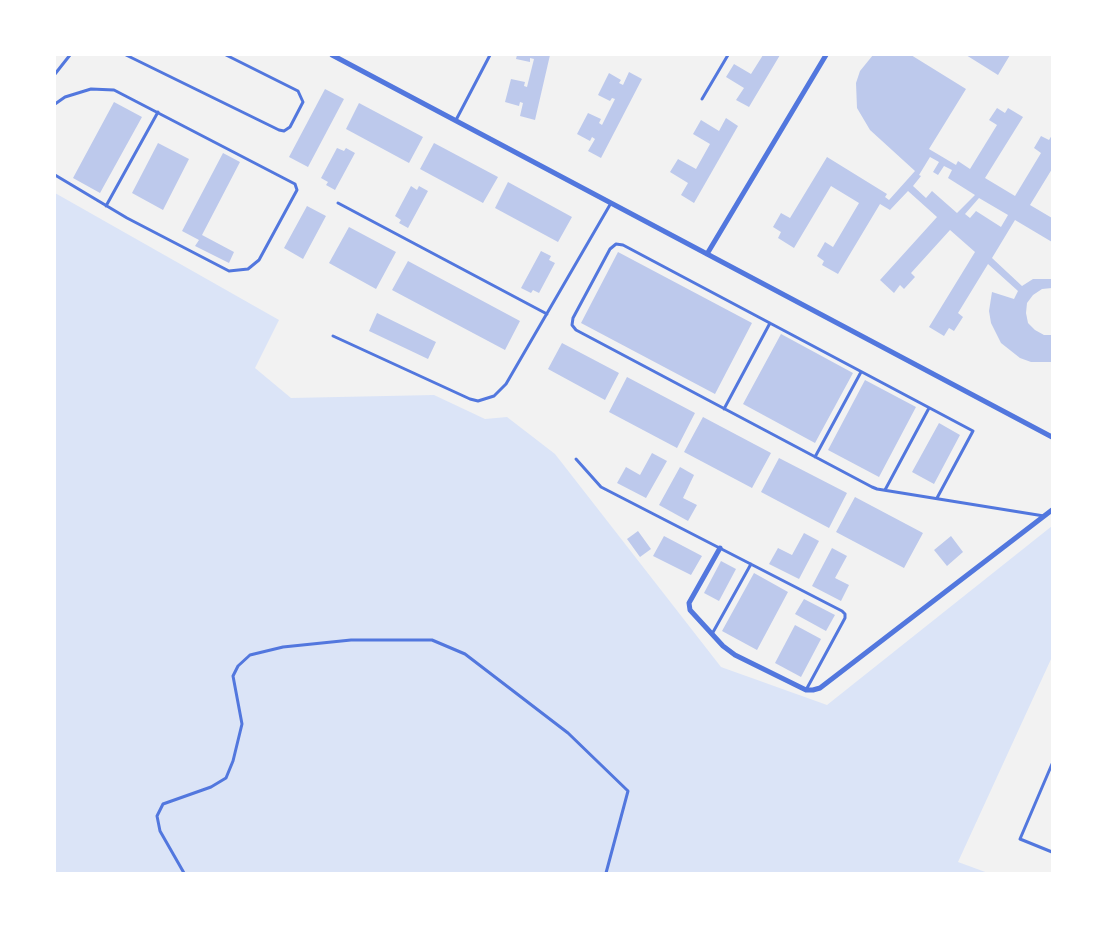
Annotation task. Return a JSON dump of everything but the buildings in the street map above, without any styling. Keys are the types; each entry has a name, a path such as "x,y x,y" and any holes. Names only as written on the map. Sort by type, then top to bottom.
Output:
{"street":[{"path":"332,55 1052,437"},
{"path":"707,254 826,55"},
{"path":"720,548 689,603 690,610 734,655 806,690 820,688 1052,510"}],"lane":[{"path":"55,74 70,55"},
{"path":"126,55 279,130 284,131 290,127 303,102 298,91 226,55"},
{"path":"456,121 490,55"},
{"path":"702,99 728,55"},
{"path":"55,104 72,95 91,89 105,89 122,94 295,184 297,190 256,264 248,269 234,271 225,270 106,206 55,175"},
{"path":"106,206 158,112"},
{"path":"338,203 547,314"},
{"path":"333,336 478,401 486,400 501,391 611,203"},
{"path":"937,498 973,431 624,245 616,244 610,249 572,318 572,325 576,330 872,487 885,490 1044,516"},
{"path":"724,408 770,324"},
{"path":"815,457 861,372"},
{"path":"885,490 929,408"},
{"path":"576,459 601,487 845,614 806,690"},
{"path":"712,634 751,564"},
{"path":"184,873 160,831 157,816 163,804 211,788 226,778 233,761 242,724 233,676 238,666 250,655 282,646 351,640 432,640 465,654 568,733 628,791 606,873"},
{"path":"1052,764 1020,839 1052,852"}],"shaded area":[{"path":"55,193 279,320 255,368 291,398 434,395 485,419 507,417 555,454 721,667 827,705 1052,526 1052,657 958,862 988,873 55,873"}]}
